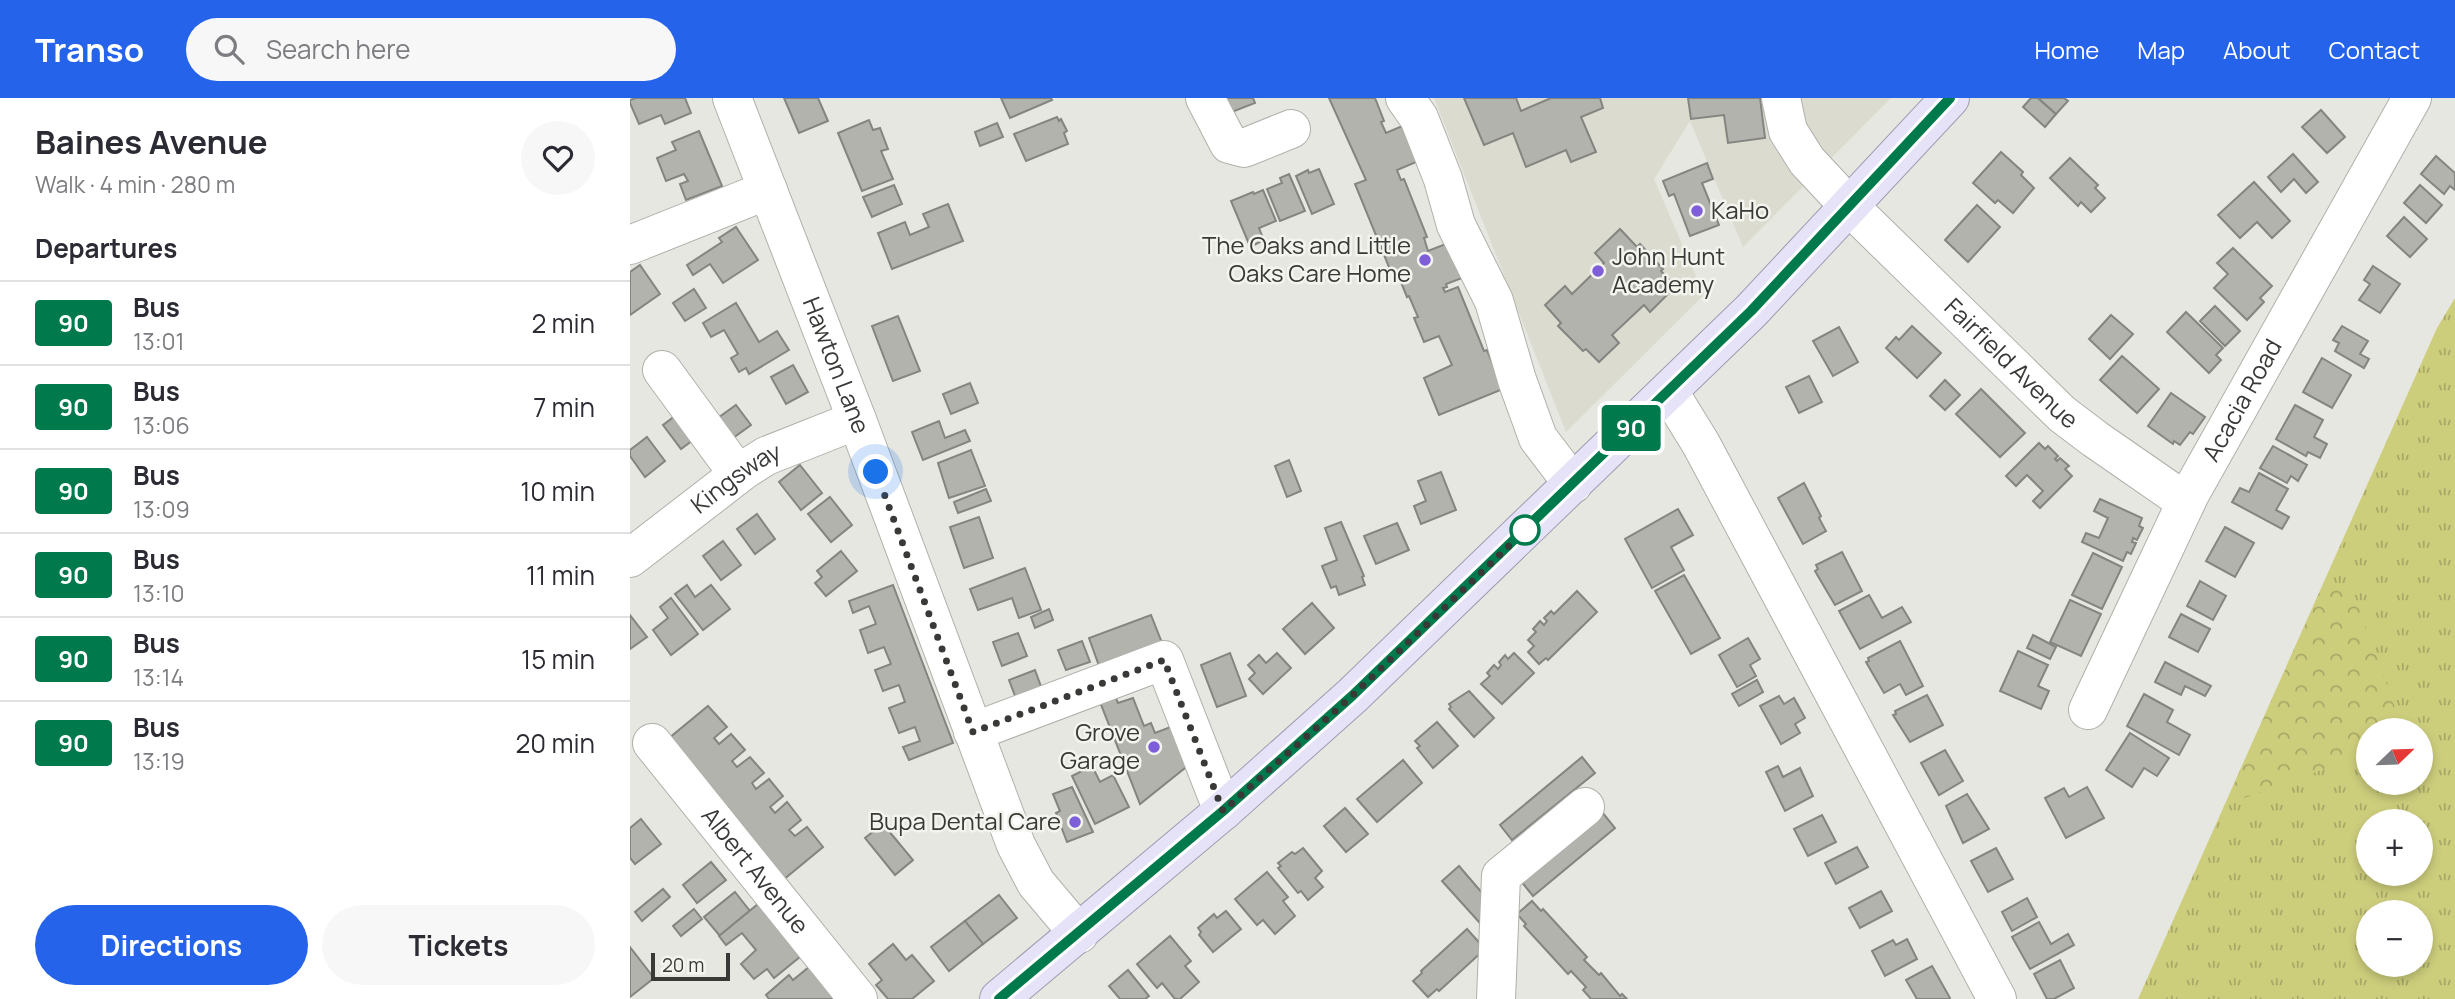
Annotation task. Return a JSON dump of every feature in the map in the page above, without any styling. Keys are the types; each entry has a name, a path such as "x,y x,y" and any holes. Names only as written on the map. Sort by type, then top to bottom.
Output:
{"main road":[{"path":"999,999 1223,811 1352,696 1751,311 1950,98"}],"street":[{"name":"Hawton Lane","path":"732,98 857,420 1016,845 1035,883 1079,933"},
{"path":"1205,98 1229,144 1244,148 1291,129"},
{"path":"1405,98 1419,118 1443,179 1456,225 1494,301 1517,380 1538,438 1573,484"},
{"name":"Fairfield Avenue","path":"1781,98 1788,131 1807,161 1850,207 2062,414 2186,502"},
{"name":"Acacia Road","path":"2088,710 2186,502 2413,98"},
{"path":"630,245 768,190"},
{"path":"662,370 738,474"},
{"path":"1669,392 1701,444 1997,999"},
{"name":"Kingsway","path":"630,558 738,474 766,456 857,420"},
{"path":"973,732 1164,660 1223,811"},
{"name":"Albert Avenue","path":"652,743 858,999"},
{"path":"1496,999 1501,876 1585,807"}],"shaded area":[{"name":"John Hunt Academy","path":"1434,98 1891,98 1743,247 1690,121 1654,179 1704,295 1566,432"}],"green space":[{"path":"2455,298 2455,999 2138,999 2437,328"},
{"path":"2351,585 2399,718 2356,718 2356,757 2225,805 2318,596"}],"building":[{"path":"685,98 691,113 665,124 661,115 639,124 630,103 630,100"},
{"path":"784,98 818,98 828,121 799,133"},
{"path":"1001,98 1051,98 1052,100 1010,118"},
{"path":"1211,98 1253,98 1255,103 1232,112"},
{"name":"The Oaks and Little Oaks Care Home","path":"1329,98 1375,98 1386,133 1414,121 1428,157 1397,170 1401,180 1404,179 1427,237 1424,238 1428,251 1456,240 1470,275 1446,284 1447,287 1443,288 1445,292 1458,287 1503,389 1439,415 1424,378 1452,365 1439,336 1424,342 1409,296 1407,297 1396,270 1391,272 1355,184 1366,180"},
{"path":"1464,98 1516,98 1521,111 1551,98 1600,98 1603,108 1581,117 1596,152 1571,162 1566,150 1526,167 1513,133 1484,145"},
{"path":"1688,98 1760,98 1765,138 1728,143 1724,115 1691,119"},
{"path":"2031,98 2038,98 2056,114 2045,127 2023,107"},
{"path":"2038,98 2064,98 2068,101 2056,114"},
{"path":"2321,110 2345,137 2327,153 2302,127"},
{"path":"1057,117 1067,131 1064,133 1068,144 1026,161 1014,134"},
{"path":"869,120 873,130 880,128 888,149 881,151 893,179 862,191 838,133"},
{"path":"997,123 1003,137 980,146 975,132"},
{"path":"699,131 722,186 686,200 680,184 688,181 684,174 666,181 657,158 676,150 672,142"},
{"path":"2001,152 2023,172 2021,175 2034,188 2013,213 1998,200 1995,203 1973,183"},
{"path":"2293,154 2318,182 2306,193 2294,179 2281,192 2268,177"},
{"path":"2436,156 2455,173 2455,190 2450,186 2444,194 2421,174"},
{"path":"2070,158 2098,185 2095,188 2105,198 2091,212 2081,202 2078,206 2050,178"},
{"name":"KaHo","path":"1707,163 1713,179 1702,183 1719,225 1690,236 1674,194 1669,196 1663,181"},
{"path":"1319,169 1334,204 1312,214 1296,176 1308,170 1309,173"},
{"path":"1289,174 1305,211 1280,221 1267,189 1282,183 1280,178"},
{"path":"2254,182 2290,221 2272,238 2257,222 2240,238 2218,215"},
{"path":"894,185 902,204 872,217 863,197"},
{"path":"2420,185 2442,205 2426,223 2404,203"},
{"path":"1263,190 1276,221 1259,228 1262,241 1252,246 1231,201"},
{"path":"948,204 963,241 892,269 878,233 905,222 910,235 929,227 923,214"},
{"path":"1977,205 2000,227 1968,262 1945,240"},
{"path":"2404,217 2427,239 2410,257 2387,236"},
{"path":"736,227 758,260 723,283 710,264 693,275 687,265 722,242 719,238"},
{"path":"1620,229 1637,247 1640,244 1675,287 1650,312 1644,305 1612,335 1619,343 1599,362 1586,349 1583,351 1558,326 1561,323 1545,305 1565,286 1572,294 1604,263 1595,253"},
{"path":"2233,248 2272,286 2260,298 2264,302 2247,320 2214,288 2228,274 2217,263"},
{"path":"640,265 660,294 630,315 630,272"},
{"path":"2373,266 2400,284 2380,313 2359,300 2370,284 2364,280"},
{"path":"694,289 706,308 685,321 673,303"},
{"path":"736,303 759,342 777,331 789,350 749,374 746,368 739,372 731,358 738,354 724,330 711,337 703,323"},
{"path":"2215,306 2240,331 2225,346 2200,321"},
{"path":"2186,312 2223,348 2216,355 2221,360 2209,373 2167,332"},
{"path":"2111,315 2133,334 2110,359 2089,339"},
{"path":"898,316 920,371 893,381 872,326"},
{"path":"1912,326 1941,353 1917,378 1886,348 1896,337 1899,340"},
{"path":"2342,326 2368,341 2360,354 2369,359 2364,368 2335,351 2339,343 2333,340"},
{"path":"1839,327 1858,362 1833,376 1813,341"},
{"path":"2122,356 2159,389 2137,413 2100,380"},
{"path":"2322,358 2351,375 2332,408 2303,392"},
{"path":"793,365 808,392 786,404 771,377"},
{"path":"1809,376 1822,402 1799,413 1786,387"},
{"path":"1945,380 1960,395 1945,410 1930,396"},
{"path":"970,383 978,403 951,414 943,394"},
{"path":"1981,389 2025,433 2000,457 1956,414"},
{"path":"2171,393 2205,417 2193,434 2190,432 2180,445 2174,441 2173,444 2148,426"},
{"path":"736,405 751,425 726,443 711,423"},
{"path":"2295,405 2323,420 2314,437 2327,444 2320,458 2308,452 2306,456 2276,439"},
{"path":"683,410 701,434 681,449 663,425"},
{"path":"939,421 945,438 965,430 970,441 923,460 912,432"},
{"path":"647,437 665,461 645,477 630,456 630,450"},
{"path":"2039,443 2045,449 2048,446 2058,456 2055,459 2057,461 2060,458 2069,466 2065,469 2072,476 2040,508 2033,501 2043,491 2027,475 2016,486 2006,476"},
{"path":"2273,446 2307,465 2298,481 2291,476 2287,483 2260,468"},
{"path":"971,450 985,486 949,498 938,463"},
{"path":"1289,460 1301,491 1287,497 1275,466"},
{"path":"800,465 822,493 801,510 779,482"},
{"path":"1441,472 1456,510 1421,524 1414,506 1426,501 1418,481"},
{"path":"2259,473 2288,489 2276,510 2289,517 2282,529 2232,502 2240,488 2249,492"},
{"path":"1804,483 1826,531 1803,544 1778,498"},
{"path":"986,489 991,501 958,513 954,502"},
{"path":"830,497 852,525 831,542 808,514"},
{"path":"2100,499 2142,518 2139,526 2143,528 2137,540 2133,538 2132,542 2136,543 2131,554 2127,552 2123,561 2082,542 2086,533 2099,538 2108,518 2094,511"},
{"path":"1678,509 1693,535 1671,547 1684,570 1652,588 1625,539"},
{"path":"757,514 775,539 755,554 737,529"},
{"path":"979,517 993,558 964,568 950,527"},
{"path":"1341,522 1364,576 1365,585 1339,595 1336,586 1331,588 1322,566 1337,560 1325,528"},
{"path":"1397,523 1409,550 1376,564 1364,536"},
{"path":"2225,527 2254,543 2235,577 2206,561"},
{"path":"723,541 741,565 721,580 703,556"},
{"path":"841,551 857,571 826,596 815,583 822,577 817,571"},
{"path":"1842,552 1862,591 1835,605 1815,571 1818,569 1816,565"},
{"path":"2093,553 2122,567 2102,609 2072,595"},
{"path":"1025,568 1041,610 1019,618 1012,598 978,610 970,589"},
{"path":"1684,575 1720,638 1691,654 1655,591"},
{"path":"2200,581 2226,596 2213,620 2187,606"},
{"path":"687,585 695,597 711,585 730,609 703,630 675,594"},
{"path":"893,585 953,743 909,760 903,747 920,741 915,727 899,733 889,708 905,702 899,685 883,691 875,670 891,664 884,647 868,653 860,630 876,624 869,606 853,613 849,601"},
{"path":"1577,591 1597,612 1548,660 1546,658 1539,664 1528,652 1534,646 1528,640 1536,632 1533,629 1540,621 1544,625 1547,621 1544,618 1551,611 1554,614"},
{"path":"1869,595 1882,618 1902,607 1911,622 1860,649 1839,611"},
{"path":"671,598 698,634 671,655 653,630 668,618 660,607"},
{"path":"2070,600 2101,614 2081,656 2050,642"},
{"path":"1312,603 1334,628 1305,654 1283,629"},
{"path":"1049,609 1053,620 1035,628 1031,617"},
{"path":"2181,614 2210,629 2198,652 2169,637"},
{"path":"630,615 647,637 630,649"},
{"path":"1151,615 1166,653 1103,677 1089,638"},
{"path":"1018,633 1027,656 1002,666 993,642"},
{"path":"2033,635 2056,647 2050,659 2027,648"},
{"path":"1748,638 1760,659 1750,665 1756,676 1737,687 1719,655"},
{"path":"1082,641 1090,662 1066,670 1058,650"},
{"path":"1900,641 1923,686 1906,695 1900,684 1884,693 1866,662 1869,661 1868,658"},
{"path":"2018,651 2048,665 2038,686 2049,691 2041,709 2000,691"},
{"path":"1230,653 1246,696 1217,707 1201,665"},
{"path":"1277,653 1291,668 1263,694 1249,679 1255,673 1248,665 1259,655 1266,663"},
{"path":"1514,653 1534,673 1502,704 1481,684 1490,676 1487,673 1494,665 1498,669 1501,665 1499,662 1505,655 1508,659"},
{"path":"2165,662 2211,686 2205,696 2185,686 2181,695 2155,682"},
{"path":"1035,670 1043,692 1017,701 1009,680"},
{"path":"1757,680 1763,692 1739,706 1732,694"},
{"path":"1469,691 1494,718 1474,737 1449,709 1449,704"},
{"path":"2144,694 2173,710 2167,722 2190,735 2179,755 2127,726"},
{"path":"1927,695 1943,725 1910,742 1893,715 1896,714 1895,711"},
{"name":"Grove Garage","path":"1115,696 1118,703 1133,698 1144,726 1151,723 1155,733 1181,723 1195,760 1140,804 1100,702"},
{"path":"1779,696 1784,704 1794,698 1805,718 1795,724 1800,733 1781,744 1760,706"},
{"path":"708,706 727,727 714,738 719,744 731,734 745,750 732,761 737,767 750,757 764,773 752,783 756,789 769,779 783,796 770,807 775,813 787,802 801,820 789,830 795,836 807,827 823,847 783,880 668,739"},
{"path":"1437,722 1458,746 1433,768 1417,748 1420,746 1415,741"},
{"path":"2130,733 2169,758 2157,776 2144,768 2132,787 2106,770"},
{"path":"1945,750 1963,781 1939,795 1921,763"},
{"path":"1582,757 1595,773 1512,840 1500,825"},
{"path":"1403,760 1422,783 1377,822 1357,799"},
{"path":"1092,766 1100,782 1113,775 1129,807 1095,824 1072,776"},
{"path":"1778,766 1783,777 1800,768 1813,796 1785,811 1766,772"},
{"name":"Bupa Dental Care","path":"1072,787 1093,832 1067,842 1056,813 1060,811 1053,794"},
{"path":"2087,787 2104,818 2066,838 2045,798 2064,788 2069,797"},
{"path":"1967,794 1989,829 1963,843 1946,806"},
{"path":"1345,808 1368,834 1346,852 1324,826"},
{"path":"1602,812 1615,828 1533,896 1520,880"},
{"path":"1822,815 1836,842 1808,856 1794,829"},
{"path":"641,819 661,844 635,864 630,858 630,828"},
{"path":"883,824 913,860 895,875 865,838"},
{"path":"1857,847 1868,867 1836,884 1825,863"},
{"path":"1303,848 1322,871 1315,878 1323,887 1308,900 1301,891 1298,893 1278,868 1281,866 1278,863 1292,852 1295,854"},
{"path":"1996,848 2013,879 1988,892 1971,861"},
{"path":"711,862 726,880 697,903 683,885"},
{"path":"1459,866 1495,908 1479,922 1442,881"},
{"path":"1267,872 1288,897 1283,901 1295,916 1275,934 1263,920 1257,925 1235,899"},
{"path":"663,889 670,897 642,921 635,912"},
{"path":"1881,891 1892,911 1860,928 1849,908"},
{"path":"735,892 750,911 720,936 704,917"},
{"path":"999,895 1017,918 983,944 965,921"},
{"path":"2027,898 2037,917 2012,931 2002,912"},
{"path":"1532,901 1541,911 1543,909 1587,957 1584,960 1599,975 1601,973 1620,996 1622,994 1627,999 1591,999 1583,990 1586,987 1571,971 1568,974 1524,926 1526,924 1517,914"},
{"path":"758,904 801,956 774,978 767,969 754,979 741,964 756,950 742,933 726,945 719,936"},
{"path":"694,909 702,919 681,936 673,926"},
{"path":"1226,911 1241,929 1213,952 1199,935 1201,932 1198,928 1214,914 1217,918"},
{"path":"965,921 983,944 949,971 931,947"},
{"path":"2039,922 2051,944 2068,934 2074,945 2030,969 2012,937"},
{"path":"1467,929 1485,949 1439,991 1437,989 1428,997 1413,981"},
{"path":"1170,936 1191,961 1185,966 1199,982 1180,999 1175,999 1162,983 1157,988 1137,964"},
{"path":"1907,939 1917,959 1885,976 1872,951 1893,940 1896,945"},
{"path":"893,944 906,960 912,955 934,981 912,999 888,999 876,985 882,980 869,964"},
{"path":"630,947 654,978 630,997"},
{"path":"2060,960 2074,988 2054,999 2047,999 2034,974"},
{"path":"1932,966 1949,999 1917,999 1906,980"},
{"path":"809,967 835,999 769,999 766,995 789,975 793,980"},
{"path":"1128,970 1149,996 1145,999 1120,999 1109,986"}],"bus line":[{"name":"90","path":"999,999 1223,811 1352,696 1751,311 1950,98"}],"place":[{"name":"KaHo","path":"1697,211"},
{"name":"The Oaks and Little Oaks Care Home","path":"1425,260"},
{"name":"John Hunt Academy","path":"1598,271"},
{"name":"Grove Garage","path":"1154,747"},
{"name":"Bupa Dental Care","path":"1075,822"}],"route":[{"path":"876,472 973,732 1164,660 1223,811 1352,696 1533,523 1525,530"}]}
